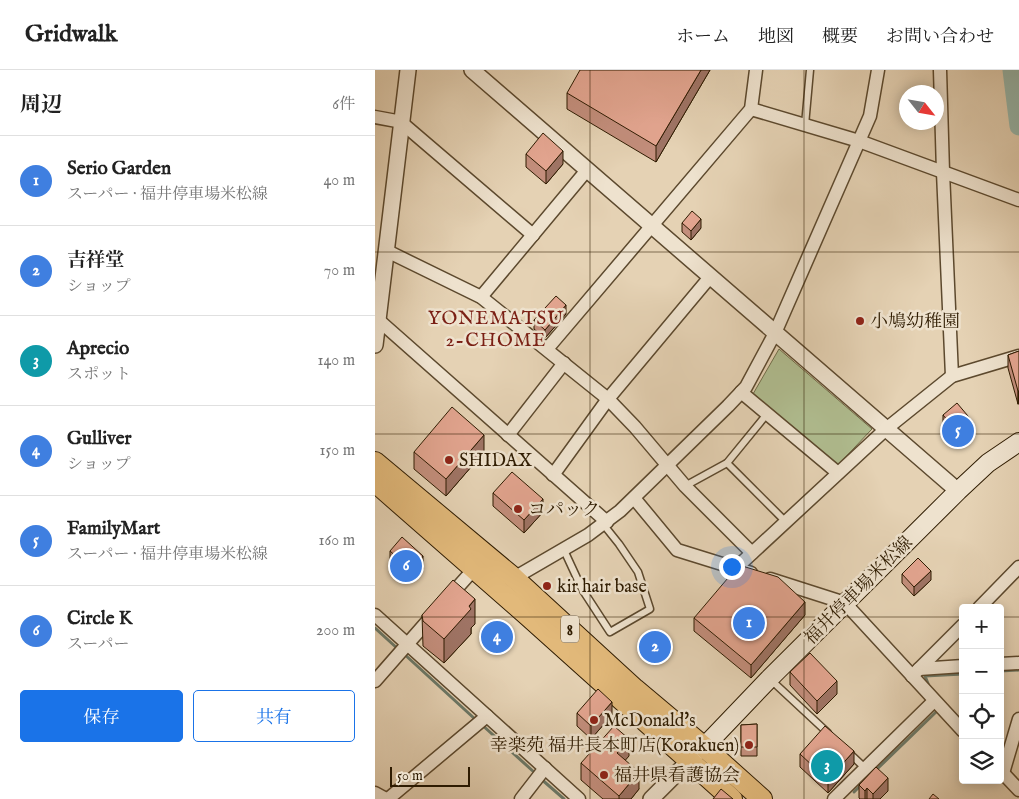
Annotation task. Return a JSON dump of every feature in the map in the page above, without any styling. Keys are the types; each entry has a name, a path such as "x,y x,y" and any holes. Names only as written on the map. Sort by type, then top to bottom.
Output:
{"highway":[{"name":"8","path":"375,462 514,578 635,688 704,746 762,799"},
{"name":"8","path":"375,482 731,799"}],"main road":[{"name":"福井停車場米松線","path":"704,746 958,491 988,464 1019,442"}],"street":[{"path":"375,345 408,70"},
{"path":"472,70 958,491"},
{"path":"547,349 751,108 756,70"},
{"path":"514,578 605,523 634,498 746,387 775,333 870,116 878,70"},
{"path":"940,70 952,376"},
{"path":"751,108 859,141 1019,200"},
{"path":"375,117 402,122 533,235"},
{"path":"481,297 587,170"},
{"path":"387,251 481,297 608,399 635,427 685,486 752,553"},
{"path":"553,475 608,399 710,277"},
{"path":"377,319 605,523"},
{"path":"736,568 885,429 952,376 1019,356"},
{"path":"508,435 564,363"},
{"path":"741,392 838,473"},
{"path":"634,498 677,550 845,603 915,673 935,700 959,726"},
{"path":"983,604 1019,568"},
{"path":"375,681 474,569"},
{"path":"375,615 579,799"},
{"path":"915,673 959,629"},
{"path":"1004,664 1019,663"},
{"path":"915,673 959,667"},
{"path":"842,796 865,768 935,700"},
{"path":"375,793 393,797 487,716"},
{"path":"1004,763 1019,719"},
{"path":"651,799 704,746"},
{"path":"521,799 545,768"},
{"path":"1004,775 1019,790"}],"lane":[{"path":"805,125 811,70"},
{"path":"685,486 727,463 767,414"},
{"path":"727,463 786,522"},
{"path":"563,548 582,589 610,632 650,609 637,572 605,523"},
{"path":"769,679 831,736"},
{"path":"845,749 865,768"}],"green space":[{"path":"779,349 872,429 837,466 753,394"}],"building":[{"path":"580,70 701,70 656,146 567,93"},
{"path":"543,133 563,151 546,171 526,154"},
{"path":"692,211 701,219 691,231 682,223"},
{"path":"556,296 566,305 545,330 534,320"},
{"path":"1019,351 1019,391 1018,391 1008,355"},
{"path":"957,403 973,422 959,434 943,415"},
{"path":"452,407 484,435 446,479 414,452"},
{"path":"512,472 543,499 524,520 493,493"},
{"path":"402,537 423,556 411,570 390,551"},
{"path":"918,558 931,571 914,587 902,574"},
{"path":"739,565 778,577 805,602 751,665 694,618"},
{"path":"453,580 475,599 469,606 471,609 444,639 423,621 422,615"},
{"path":"810,653 837,681 817,701 790,672"},
{"path":"598,689 612,702 591,726 577,713"},
{"path":"757,724 757,747 741,747 741,725"},
{"path":"614,726 629,739 617,753 639,772 619,796 581,763"},
{"path":"825,726 854,751 828,780 800,754"},
{"path":"876,767 888,778 873,794 867,788 865,791 859,785"},
{"path":"721,789 733,799 713,799"},
{"path":"933,794 939,799 929,799"}],"waterway":[{"path":"1012,70 1019,126"},
{"path":"375,628 398,649"},
{"path":"403,653 476,720"},
{"path":"1004,671 1019,670"},
{"path":"929,686 925,676 959,674"},
{"path":"875,771 936,712"},
{"path":"481,724 535,773"},
{"path":"540,778 564,799"},
{"path":"854,792 860,786"}],"place":[{"name":"小鳩幼稚園","path":"860,321"},
{"name":"FamilyMart","path":"958,431"},
{"name":"SHIDAX","path":"449,460"},
{"name":"コパック","path":"518,509"},
{"name":"Circle K","path":"406,566"},
{"name":"kir hair base","path":"547,586"},
{"name":"Serio Garden","path":"749,623"},
{"name":"Gulliver","path":"497,637"},
{"name":"吉祥堂","path":"655,647"},
{"name":"McDonald's","path":"594,720"},
{"name":"幸楽苑 福井長本町店(Korakuen)","path":"749,745"},
{"name":"Aprecio","path":"827,766"},
{"name":"福井県看護協会","path":"604,775"}],"district":[{"name":"YONEMATSU 2-CHOME","path":"496,328"}]}
